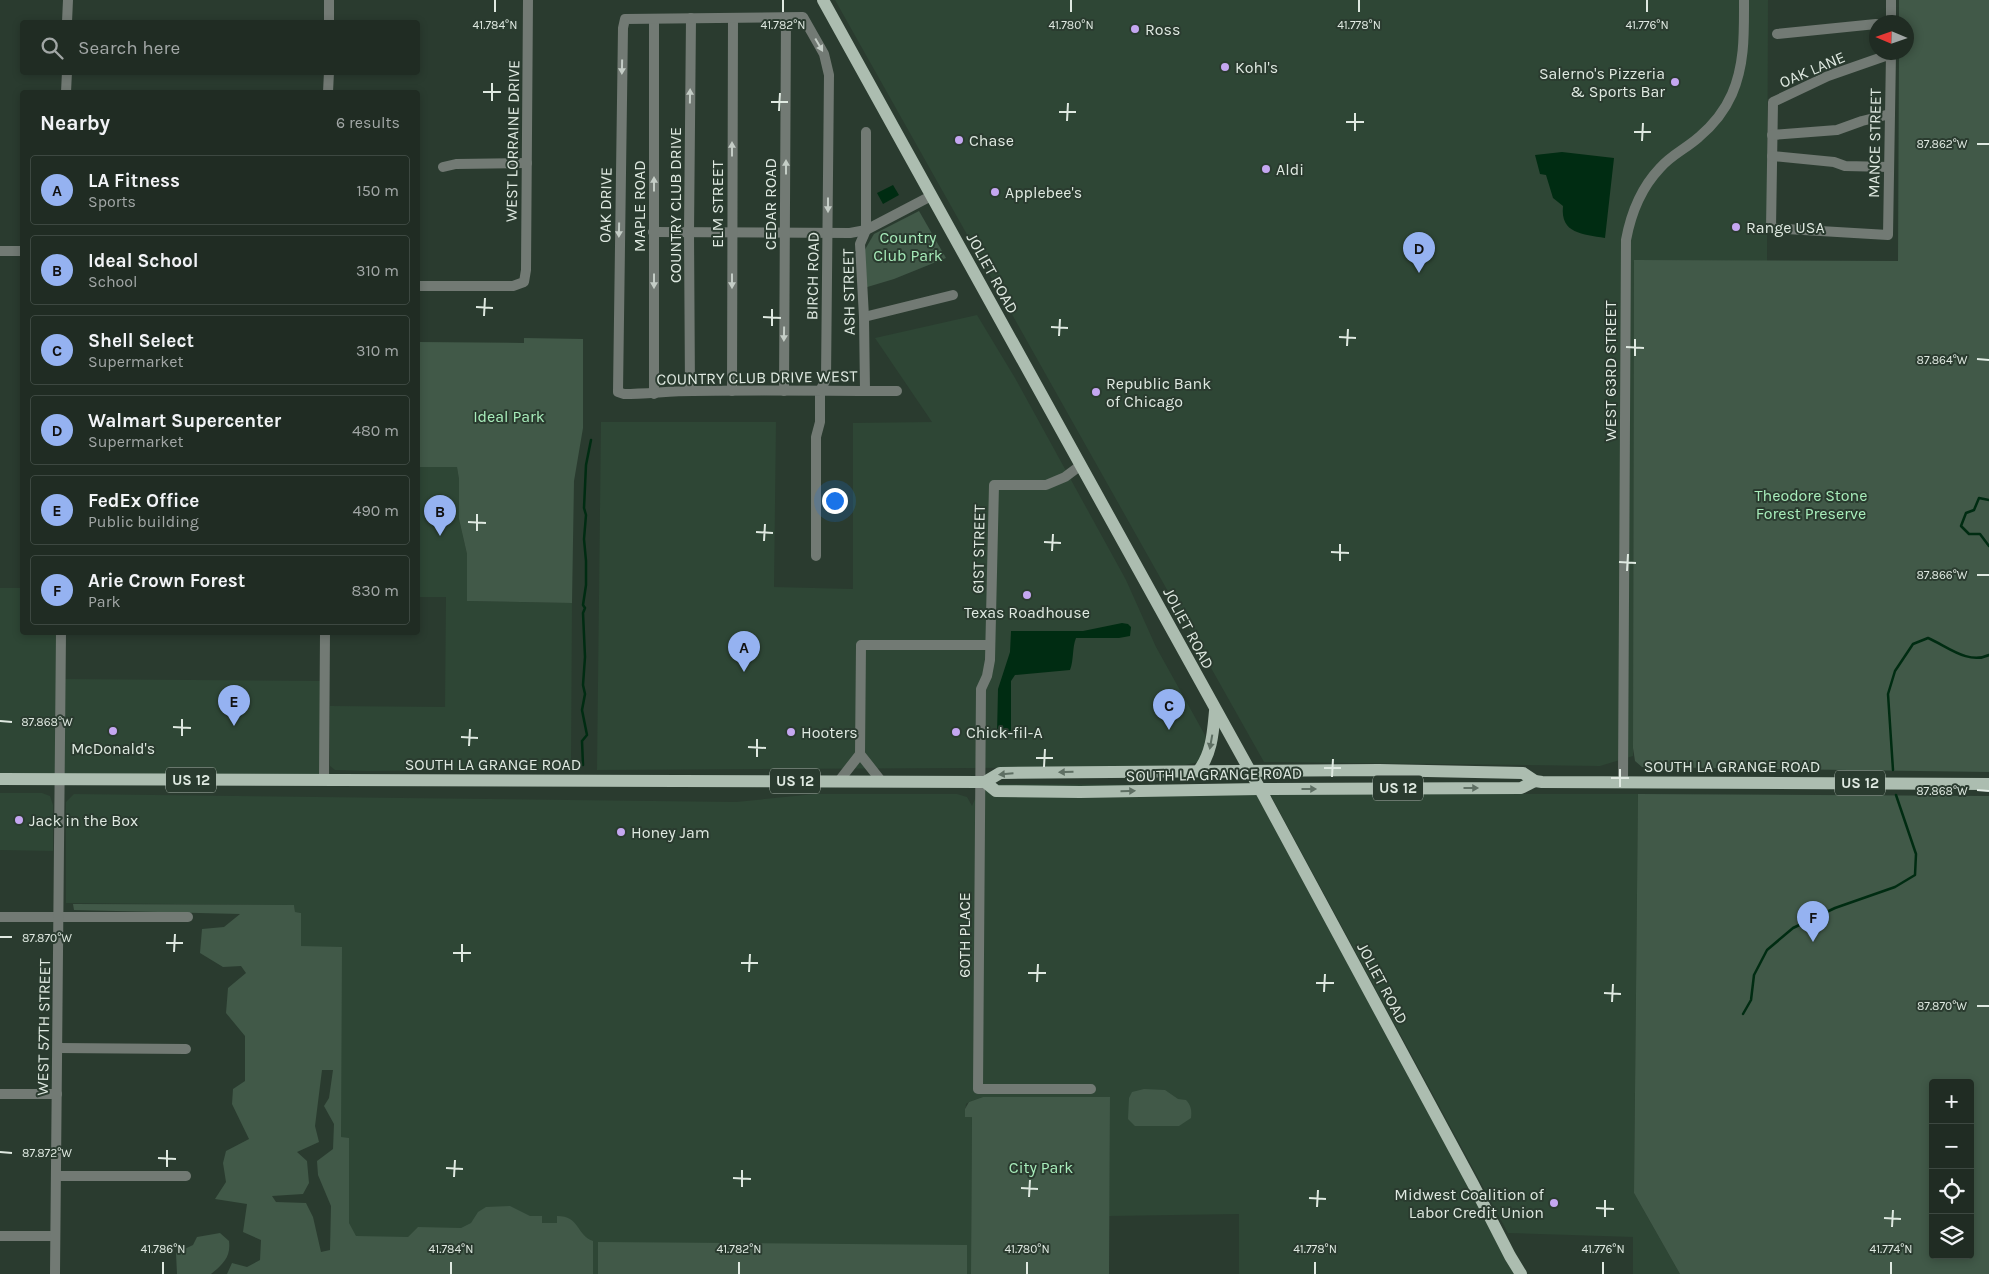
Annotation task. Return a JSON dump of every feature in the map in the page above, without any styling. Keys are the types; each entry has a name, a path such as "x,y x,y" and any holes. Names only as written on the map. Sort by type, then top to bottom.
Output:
{"main road":[{"name":"JOLIET ROAD","path":"823,0 1215,711 1260,789 1521,1274"},
{"path":"1200,770 1211,744 1215,711"},
{"name":"SOUTH LA GRANGE ROAD","path":"0,779 982,782 1000,773 1379,770 1523,773 1535,781"},
{"name":"SOUTH LA GRANGE ROAD","path":"982,782 996,791 1080,792 1521,788 1535,781 1989,784"}],"street":[{"path":"67,20 68,0"},
{"path":"329,0 329,20"},
{"name":"WEST LORRAINE DRIVE","path":"420,286 513,286 524,282 526,270 528,0"},
{"name":"WEST 63RD STREET","path":"1623,783 1626,240 1639,196 1649,182 1672,157 1700,136 1721,113 1731,96 1740,74 1743,59 1744,0"},
{"path":"1891,0 1891,15"},
{"name":"COUNTRY CLUB DRIVE","path":"690,391 689,232 692,18"},
{"name":"ELM STREET","path":"732,391 733,18"},
{"path":"654,19 786,18"},
{"name":"CEDAR ROAD","path":"784,391 786,18"},
{"name":"BIRCH ROAD","path":"786,18 803,18 828,64 826,380 820,391 820,422 816,438 816,556"},
{"name":"OAK DRIVE","path":"618,392 622,47 625,19 654,19"},
{"name":"MAPLE ROAD","path":"654,19 654,394"},
{"path":"1778,34 1869,25"},
{"name":"OAK LANE","path":"1772,135 1773,102 1828,76 1871,60"},
{"name":"MANCE STREET","path":"1772,156 1771,228 1888,235 1890,60"},
{"path":"66,90 67,75"},
{"path":"328,90 329,75"},
{"path":"1889,167 1845,166 1834,162 1772,156 1772,135 1837,130 1890,114"},
{"name":"ASH STREET","path":"865,391 864,317 860,244 866,230 866,132"},
{"path":"442,167 456,164 527,163"},
{"path":"654,232 850,233 866,230 931,196"},
{"path":"0,251 20,251"},
{"path":"864,317 953,295"},
{"name":"COUNTRY CLUB DRIVE WEST","path":"618,392 654,394 690,391 897,391"},
{"name":"61ST STREET","path":"982,782 981,689 987,676 990,645 994,485 1046,485 1065,478 1081,466"},
{"name":"WEST 57TH STREET","path":"55,1274 61,635"},
{"path":"324,779 325,635"},
{"path":"839,781 860,754 861,644 990,645"},
{"path":"860,754 882,782"},
{"name":"60TH PLACE","path":"982,782 978,1089 1091,1090"},
{"path":"0,918 188,918"},
{"path":"58,1048 186,1049"},
{"path":"0,1094 57,1094"},
{"path":"56,1176 186,1176"},
{"path":"0,1236 56,1236"}],"shaded area":[{"path":"835,0 1768,0 1767,261 1634,260 1633,756 1600,766 1264,762"},
{"path":"1562,152 1614,158 1605,238 1581,234 1569,227 1563,215 1563,206 1553,198 1546,175 1540,174 1535,155"},
{"path":"893,185 899,195 883,204 877,193"},
{"path":"977,315 1015,378 1126,580 1156,647 1206,737 1205,752 1199,762 1185,765 1138,767 597,770 601,422 776,422 774,587 853,589 853,423 932,422 875,338"},
{"path":"420,467 457,467 459,479 459,519 467,554 467,601 572,603 571,769 367,771 335,770 330,766 330,706 445,707 446,597 420,597"},
{"path":"0,588 20,588 20,635 58,635 57,777 0,776"},
{"path":"1122,623 1128,624 1131,627 1130,636 1119,638 1076,638 1070,670 1015,675 1011,681 1011,732 1006,737 997,734 998,689 1010,652 1011,631 1083,631"},
{"path":"64,679 321,681 320,775 64,775"},
{"path":"981,784 1255,785 1520,1274 1239,1274 1239,1214 1109,1216 1110,1097 983,1097 966,1104 965,1117 972,1117 971,1274 340,1274 341,1070 301,946 301,913 295,912 294,905 66,903 66,802 74,794 736,802 815,794 957,794 967,797 972,806"},
{"path":"0,793 42,793 50,796 53,805 53,851 0,850"},
{"path":"1270,794 1638,794 1634,1193 1680,1274 1633,1274 1633,1237 1508,1233"}],"green space":[{"name":"Theodore Stone Forest Preserve","path":"1899,0 1989,0 1989,772 1642,767 1635,761 1633,748 1634,260 1898,261 1899,60 1914,60 1914,15 1899,15"},
{"name":"Country Club Park","path":"919,211 946,258 894,279 864,288 863,253 874,234"},
{"name":"Ideal Park","path":"524,338 583,339 583,428 574,481 572,603 467,601 467,554 459,519 459,479 457,467 420,467 420,342 524,343"},
{"path":"1638,794 1989,796 1989,1274 1680,1274 1634,1193"},
{"path":"73,904 294,905 295,912 301,913 301,946 342,947 341,1137 349,1138 349,1223 356,1236 408,1237 418,1227 461,1228 471,1223 478,1212 486,1207 510,1206 530,1216 542,1216 542,1223 557,1223 557,1216 574,1222 583,1235 593,1241 593,1274 227,1274 232,1263 247,1267 260,1260 261,1240 243,1232 247,1204 215,1199 226,1182 223,1163 226,1151 249,1139 232,1104 233,1089 245,1081 245,1036 226,1013 228,988 246,973 241,966 223,967 200,953 202,929 224,927 240,914 74,910","holes":["322,1070 333,1070 329,1098 324,1106 334,1124 333,1149 317,1161 318,1175 331,1206 330,1250 321,1252 313,1217 306,1203 276,1202 272,1196 303,1194 309,1183 307,1161 297,1152 319,1142 315,1126"]},
{"path":"1144,1089 1165,1090 1178,1099 1186,1100 1191,1108 1191,1118 1179,1126 1135,1126 1128,1119 1129,1098 1132,1092"},
{"name":"City Park","path":"983,1097 1110,1097 1109,1274 971,1274 972,1117 965,1117 965,1109 969,1102"},
{"path":"220,1233 229,1241 229,1252 219,1267 211,1274 177,1274 176,1253 193,1245 197,1237"},
{"path":"598,1242 967,1245 967,1274 598,1274"}],"waterway":[{"path":"583,765 582,741 587,735 582,710 585,694 583,685 585,657 583,613 585,608 583,605 586,585 584,539 586,515 584,508 586,465 591,440"},
{"path":"1989,500 1979,498 1974,510 1966,513 1961,526 1969,534 1980,534 1989,546"},
{"path":"1893,770 1888,694 1895,671 1913,644 1928,638 1965,656 1973,658 1989,655"},
{"path":"1743,1014 1751,1000 1754,975 1767,950 1793,928 1835,908 1895,887 1915,875 1916,854 1896,795"}],"place":[{"name":"Ross","path":"1135,29"},
{"name":"Kohl's","path":"1225,67"},
{"name":"Salerno's Pizzeria & Sports Bar","path":"1675,82"},
{"name":"Chase","path":"959,140"},
{"name":"Aldi","path":"1266,169"},
{"name":"Applebee's","path":"995,192"},
{"name":"Range USA","path":"1736,227"},
{"name":"Walmart Supercenter","path":"1419,273"},
{"name":"Republic Bank of Chicago","path":"1096,392"},
{"name":"Ideal School","path":"440,536"},
{"name":"Texas Roadhouse","path":"1027,595"},
{"name":"LA Fitness","path":"744,672"},
{"name":"FedEx Office","path":"234,726"},
{"name":"Shell Select","path":"1169,730"},
{"name":"McDonald's","path":"113,731"},
{"name":"Hooters","path":"791,732"},
{"name":"Chick-fil-A","path":"956,732"},
{"name":"Jack in the Box","path":"19,820"},
{"name":"Honey Jam","path":"621,832"},
{"name":"Arie Crown Forest","path":"1813,942"},
{"name":"Midwest Coalition of Labor Credit Union","path":"1554,1203"}]}
